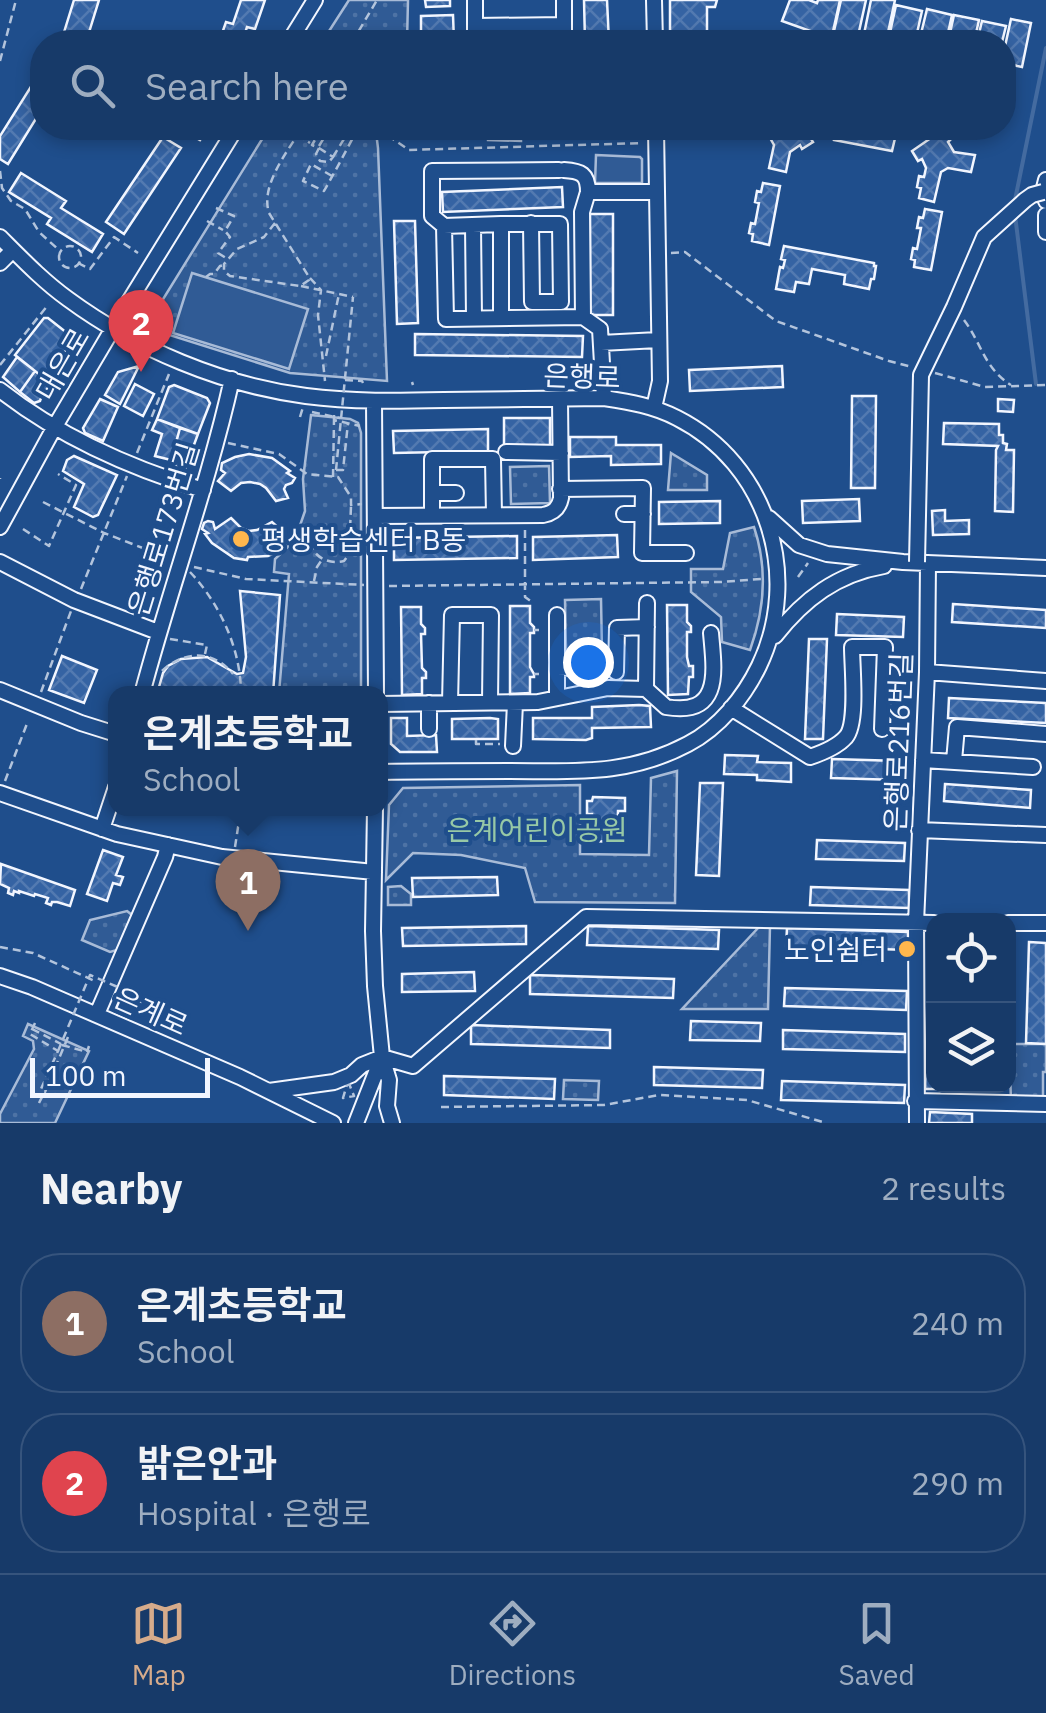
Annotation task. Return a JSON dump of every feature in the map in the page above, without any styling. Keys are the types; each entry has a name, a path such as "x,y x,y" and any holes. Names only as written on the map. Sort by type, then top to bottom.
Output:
{"street":[{"path":"296,30 315,0"},
{"path":"475,0 475,30"},
{"path":"564,0 564,30"},
{"path":"654,0 654,30"},
{"path":"515,30 564,25"},
{"name":"대은로","path":"0,527 112,328 229,140"},
{"path":"654,408 660,381 656,140"},
{"path":"531,224 532,302 560,302 560,224 531,224 501,224 444,226 432,216 432,171 562,170 583,174 588,192 582,212 583,317"},
{"name":"은행로216번길","path":"917,1123 916,922 927,672 916,562 921,375 984,237 1025,200 1045,191"},
{"path":"588,192 657,192"},
{"path":"1046,215 1046,232"},
{"path":"501,224 501,318"},
{"path":"472,225 474,318"},
{"path":"444,226 446,319 583,317 600,329 604,398"},
{"name":"은행로","path":"0,238 54,288 112,328 187,364 232,380 306,396 374,401 604,398 654,408 690,426 725,453 752,488 773,540 778,568 776,616 756,672 731,708 700,737 654,760 597,771 388,772"},
{"path":"0,263 13,250"},
{"path":"601,343 658,340"},
{"name":"은행로173번길","path":"145,686 164,636 232,380"},
{"path":"0,390 54,428 132,466 202,490"},
{"path":"375,516 550,514 560,504 560,399"},
{"path":"374,401 376,686"},
{"path":"506,452 561,453"},
{"path":"432,515 432,459 493,459 494,515"},
{"path":"560,489 644,488 642,553 686,553"},
{"path":"432,493 456,493"},
{"path":"624,514 643,514"},
{"path":"764,514 789,538 826,554 1043,569"},
{"path":"0,562 76,600 164,636"},
{"path":"768,644 816,592 852,574 916,562"},
{"path":"646,689 648,603"},
{"path":"557,614 557,698"},
{"path":"450,702 452,615 490,615 490,702"},
{"path":"616,672 612,628 647,628"},
{"path":"388,704 430,704 469,696 490,702 538,702 608,688 646,689 671,709 692,706 706,697 714,680 712,633"},
{"path":"731,708 810,756 822,753 846,737 852,724 852,647 885,647 882,730"},
{"path":"557,668 596,667"},
{"path":"927,672 1046,681"},
{"path":"0,690 108,732"},
{"path":"510,745 515,703"},
{"path":"429,729 430,704"},
{"path":"954,761 956,727 1046,734"},
{"path":"924,760 1033,768"},
{"path":"1,790 102,829 168,845 222,856 374,872"},
{"path":"102,829 108,811"},
{"path":"375,816 375,986 392,1123"},
{"path":"919,830 1046,836"},
{"path":"97,1014 168,845"},
{"path":"268,1091 334,1082 382,1058 413,1066 586,917 926,923"},
{"path":"1016,923 1046,924"},
{"name":"은계로","path":"0,976 97,1014 334,1123"},
{"path":"356,1123 382,1058"},
{"path":"915,1101 1046,1104"}],"path":[{"path":"0,61 16,0"},
{"path":"360,30 378,0"},
{"path":"295,140 267,189 266,204 309,277 321,290 318,314 325,381"},
{"path":"306,140 333,157"},
{"path":"312,144 314,140"},
{"path":"323,140 316,154 320,160 330,162 343,140"},
{"path":"332,176 310,164 303,181 324,191 332,176 350,142 347,140"},
{"path":"395,140 410,150 648,142"},
{"path":"316,168 320,160"},
{"path":"0,171 2,188 60,251 64,266 70,268 78,263 77,249 66,247 60,251"},
{"path":"216,208 234,216 225,231"},
{"path":"207,221 230,237 218,253 227,259"},
{"path":"275,223 264,238 242,245 227,259 224,271 230,276 354,297 336,470 343,470 348,422"},
{"path":"78,263 90,269 114,237 138,253"},
{"path":"669,253 685,252 776,320 889,361 985,387 1046,385"},
{"path":"206,277 224,265"},
{"path":"300,286 309,277"},
{"path":"325,362 339,294"},
{"path":"0,366 48,305"},
{"path":"961,316 977,336 991,369 1012,386"},
{"path":"134,459 169,374"},
{"path":"345,380 363,384"},
{"path":"312,412 342,418"},
{"path":"333,476 334,417 364,427"},
{"path":"226,442 279,454 306,474 340,478 351,505 348,558 337,563 322,559 308,543 307,530"},
{"path":"80,590 128,473"},
{"path":"23,529 49,546 76,484 58,474"},
{"path":"43,502 104,533 172,559"},
{"path":"351,505 364,504"},
{"path":"526,523 525,597 532,602"},
{"path":"314,582 316,567 322,559"},
{"path":"789,577 798,578 808,563"},
{"path":"241,686 228,633 208,591 191,569 246,579 364,586"},
{"path":"383,586 721,582 766,578"},
{"path":"40,693 72,610"},
{"path":"164,636 207,644 205,656"},
{"path":"160,672 181,658 205,656 222,662 233,674"},
{"path":"1,790 28,721"},
{"path":"476,740 476,744 510,745"},
{"path":"234,849 240,816"},
{"path":"0,947 33,953 103,984"},
{"path":"84,975 166,1008 163,1012"},
{"path":"39,1103 90,975"},
{"path":"138,1003 171,1015 169,1020"},
{"path":"35,1024 30,1034 57,1052"},
{"path":"32,1029 87,1052 89,1046"},
{"path":"57,1052 68,1037"},
{"path":"440,1107 604,1105 659,1096 747,1100 826,1123"}],"green space":[{"path":"349,0 408,0 407,30 330,30"},
{"path":"262,140 377,140 387,381 290,373 163,333 152,317"},
{"path":"596,155 640,157 642,183 595,183"},
{"path":"192,273 308,309 289,369 173,333"},
{"path":"311,415 358,423 361,686 280,686 289,574 274,572 275,559 295,540 305,511 303,479"},
{"path":"671,453 707,475 707,490 668,490"},
{"path":"549,466 550,503 511,504 510,467"},
{"path":"754,527 763,589 750,650 722,642 721,617 691,592 691,569 723,569 730,533"},
{"path":"601,599 602,651 566,652 565,600"},
{"name":"은계어린이공원","path":"677,771 675,903 535,902 525,868 461,855 413,853 386,880 389,805 403,788 580,785 580,854 649,855 651,778"},
{"path":"401,886 411,894 411,905 388,905 388,887"},
{"path":"127,911 132,915 117,950 110,952 82,940 90,920"},
{"path":"760,926 770,926 768,1009 682,1009"},
{"path":"28,1024 89,1051 55,1123 0,1123 0,1114 34,1049 33,1041 23,1036"},
{"path":"1016,1044 1046,1044 1043,1098 1011,1100 1011,1093 1016,1093"},
{"path":"564,1080 599,1081 598,1100 563,1099"}],"building":[{"path":"74,0 99,0 90,30 65,30"},
{"path":"241,0 265,0 255,29 223,30 226,22 233,24"},
{"path":"425,0 450,0 450,6 426,7"},
{"path":"584,0 607,0 608,30 585,30"},
{"path":"670,0 717,0 715,7 707,7 707,30 670,30"},
{"path":"790,0 840,0 833,30 807,30 782,21"},
{"path":"841,0 866,0 859,30 834,30"},
{"path":"871,0 895,0 889,30 865,30"},
{"path":"896,5 922,11 918,30 891,30"},
{"path":"927,9 952,15 949,30 922,30"},
{"path":"453,15 454,30 421,30 421,16"},
{"path":"954,15 979,20 977,30 951,30"},
{"path":"1011,19 1031,23 1022,67 1016,66 1016,30 1009,30"},
{"path":"982,21 1006,26 1005,30 980,30"},
{"path":"30,88 30,128 8,164 0,159 0,136"},
{"path":"161,140 181,148 124,234 106,222"},
{"path":"771,140 813,142 790,152 786,172 769,168 774,145"},
{"path":"834,140 895,140 892,151"},
{"path":"928,140 950,140 954,152 975,155 971,172 948,168 941,172 934,202 919,198 919,176 924,177 926,168 912,151"},
{"path":"21,173 66,201 61,208 103,234 92,252 47,224 51,218 9,192"},
{"path":"763,183 780,186 769,245 752,241 753,234 749,233 759,203 755,202 757,191 761,192"},
{"path":"562,187 563,207 443,212 442,192"},
{"path":"925,209 942,212 931,270 914,267 915,260 911,259 921,228 917,228 919,217 923,218"},
{"path":"590,214 613,214 613,315 590,315"},
{"path":"394,221 415,221 418,323 397,324"},
{"path":"784,246 874,263 874,279 869,289 844,284 845,275 812,269 809,284 796,282 794,292 776,289 785,260 781,259"},
{"path":"44,318 67,333 70,345 45,379 15,355"},
{"path":"415,334 583,336 582,357 415,355"},
{"path":"17,357 35,371 20,392 3,377"},
{"path":"139,366 120,404 105,395 118,372"},
{"path":"782,366 783,387 690,391 689,370"},
{"path":"35,371 51,384 40,401 34,403 20,392"},
{"path":"135,384 154,394 143,416 124,406"},
{"path":"174,385 207,398 210,403 198,434 157,419 169,387"},
{"path":"852,396 876,396 875,488 851,488"},
{"path":"100,399 118,407 103,441 85,433 83,428"},
{"path":"998,399 1014,400 1013,412 998,411"},
{"path":"504,418 550,418 550,446 504,446"},
{"path":"157,419 180,428 171,460 155,456 162,434 152,430"},
{"path":"944,423 999,424 1006,450 1014,450 1013,512 995,511 998,446 943,444"},
{"path":"180,428 198,434 185,469 170,465"},
{"path":"488,429 488,451 394,453 393,431"},
{"path":"570,437 616,437 616,445 661,445 661,464 611,465 611,456 570,457"},
{"path":"249,454 272,458 290,471 287,473 295,478 284,489 288,498 276,501 260,484 241,483 231,491 218,481 225,473 222,463"},
{"path":"74,456 117,475 98,515 93,517 74,507 84,484 63,471 67,460"},
{"path":"859,499 860,521 803,523 802,501"},
{"path":"720,501 720,523 659,524 659,502"},
{"path":"945,510 945,521 969,520 969,534 933,535 932,511"},
{"name":"평생학습센터 B동","path":"231,518 249,531 272,522 280,529 274,541 284,537 286,547 279,547 281,550 268,556 234,558 212,543 202,529 208,521 213,522 215,529"},
{"path":"617,535 618,557 533,560 533,537"},
{"path":"517,536 517,558 394,560 394,538"},
{"path":"240,591 280,595 274,686 159,686 168,666 181,659 207,657 237,674 243,673 246,657"},
{"path":"953,604 1046,610 1046,628 952,622"},
{"path":"667,605 687,605 691,632 687,632 687,657 689,666 693,666 688,694 668,695"},
{"path":"510,606 530,606 534,633 530,633 530,667 534,677 530,677 530,693 510,694"},
{"path":"401,607 421,607 421,624 425,628 425,634 421,634 422,668 426,672 422,694 402,695"},
{"path":"837,614 904,617 903,637 836,635"},
{"path":"809,639 827,639 823,739 805,739"},
{"path":"62,656 97,670 84,703 49,690"},
{"path":"949,698 1046,703 1046,723 948,718"},
{"path":"650,706 651,727 592,728 592,738 586,740 533,739 533,718 592,718 592,707"},
{"path":"391,718 407,718 407,736 436,735 437,752 400,752 391,744"},
{"path":"452,719 498,719 498,739 452,739"},
{"path":"725,755 758,756 757,762 791,763 791,782 724,774"},
{"path":"832,759 899,761 898,780 831,778"},
{"path":"700,783 723,783 719,876 696,875"},
{"path":"945,784 1031,790 1030,808 944,801"},
{"path":"593,797 625,798 625,811 618,811 617,842 591,841 592,814 587,814 587,801"},
{"path":"817,840 905,843 904,861 816,859"},
{"path":"103,850 123,857 116,875 123,877 120,885 113,883 107,901 87,894"},
{"path":"1,864 75,890 70,906 57,902 51,905 46,903 48,898 35,894 8,893 9,888 0,884"},
{"path":"497,877 498,895 413,897 412,878"},
{"path":"811,887 909,890 909,908 810,905"},
{"path":"526,926 526,944 403,946 402,928"},
{"path":"588,926 719,930 718,949 587,945"},
{"path":"787,928 908,932 908,950 786,946"},
{"path":"1029,942 1046,943 1046,1044 1026,1043"},
{"path":"474,972 475,991 402,992 402,974"},
{"path":"530,975 674,979 673,998 530,994"},
{"path":"785,988 907,991 906,1010 784,1006"},
{"path":"691,1021 761,1023 760,1041 690,1040"},
{"path":"471,1025 610,1030 610,1048 471,1044"},
{"path":"783,1030 905,1034 905,1052 783,1049"},
{"path":"654,1067 763,1070 762,1088 654,1085"},
{"path":"444,1076 555,1079 554,1099 444,1095"},
{"path":"782,1081 905,1085 904,1103 781,1100"},
{"path":"930,1112 972,1114 972,1123 929,1123"}],"waterway":[{"path":"1015,200 1046,48"},
{"path":"1015,215 1036,384"}],"place":[{"name":"밝은안과","path":"141,372"},
{"name":"평생학습센터 B동","path":"241,539"},
{"name":"은계초등학교","path":"248,931"},
{"name":"노인쉼터","path":"907,949"}]}
